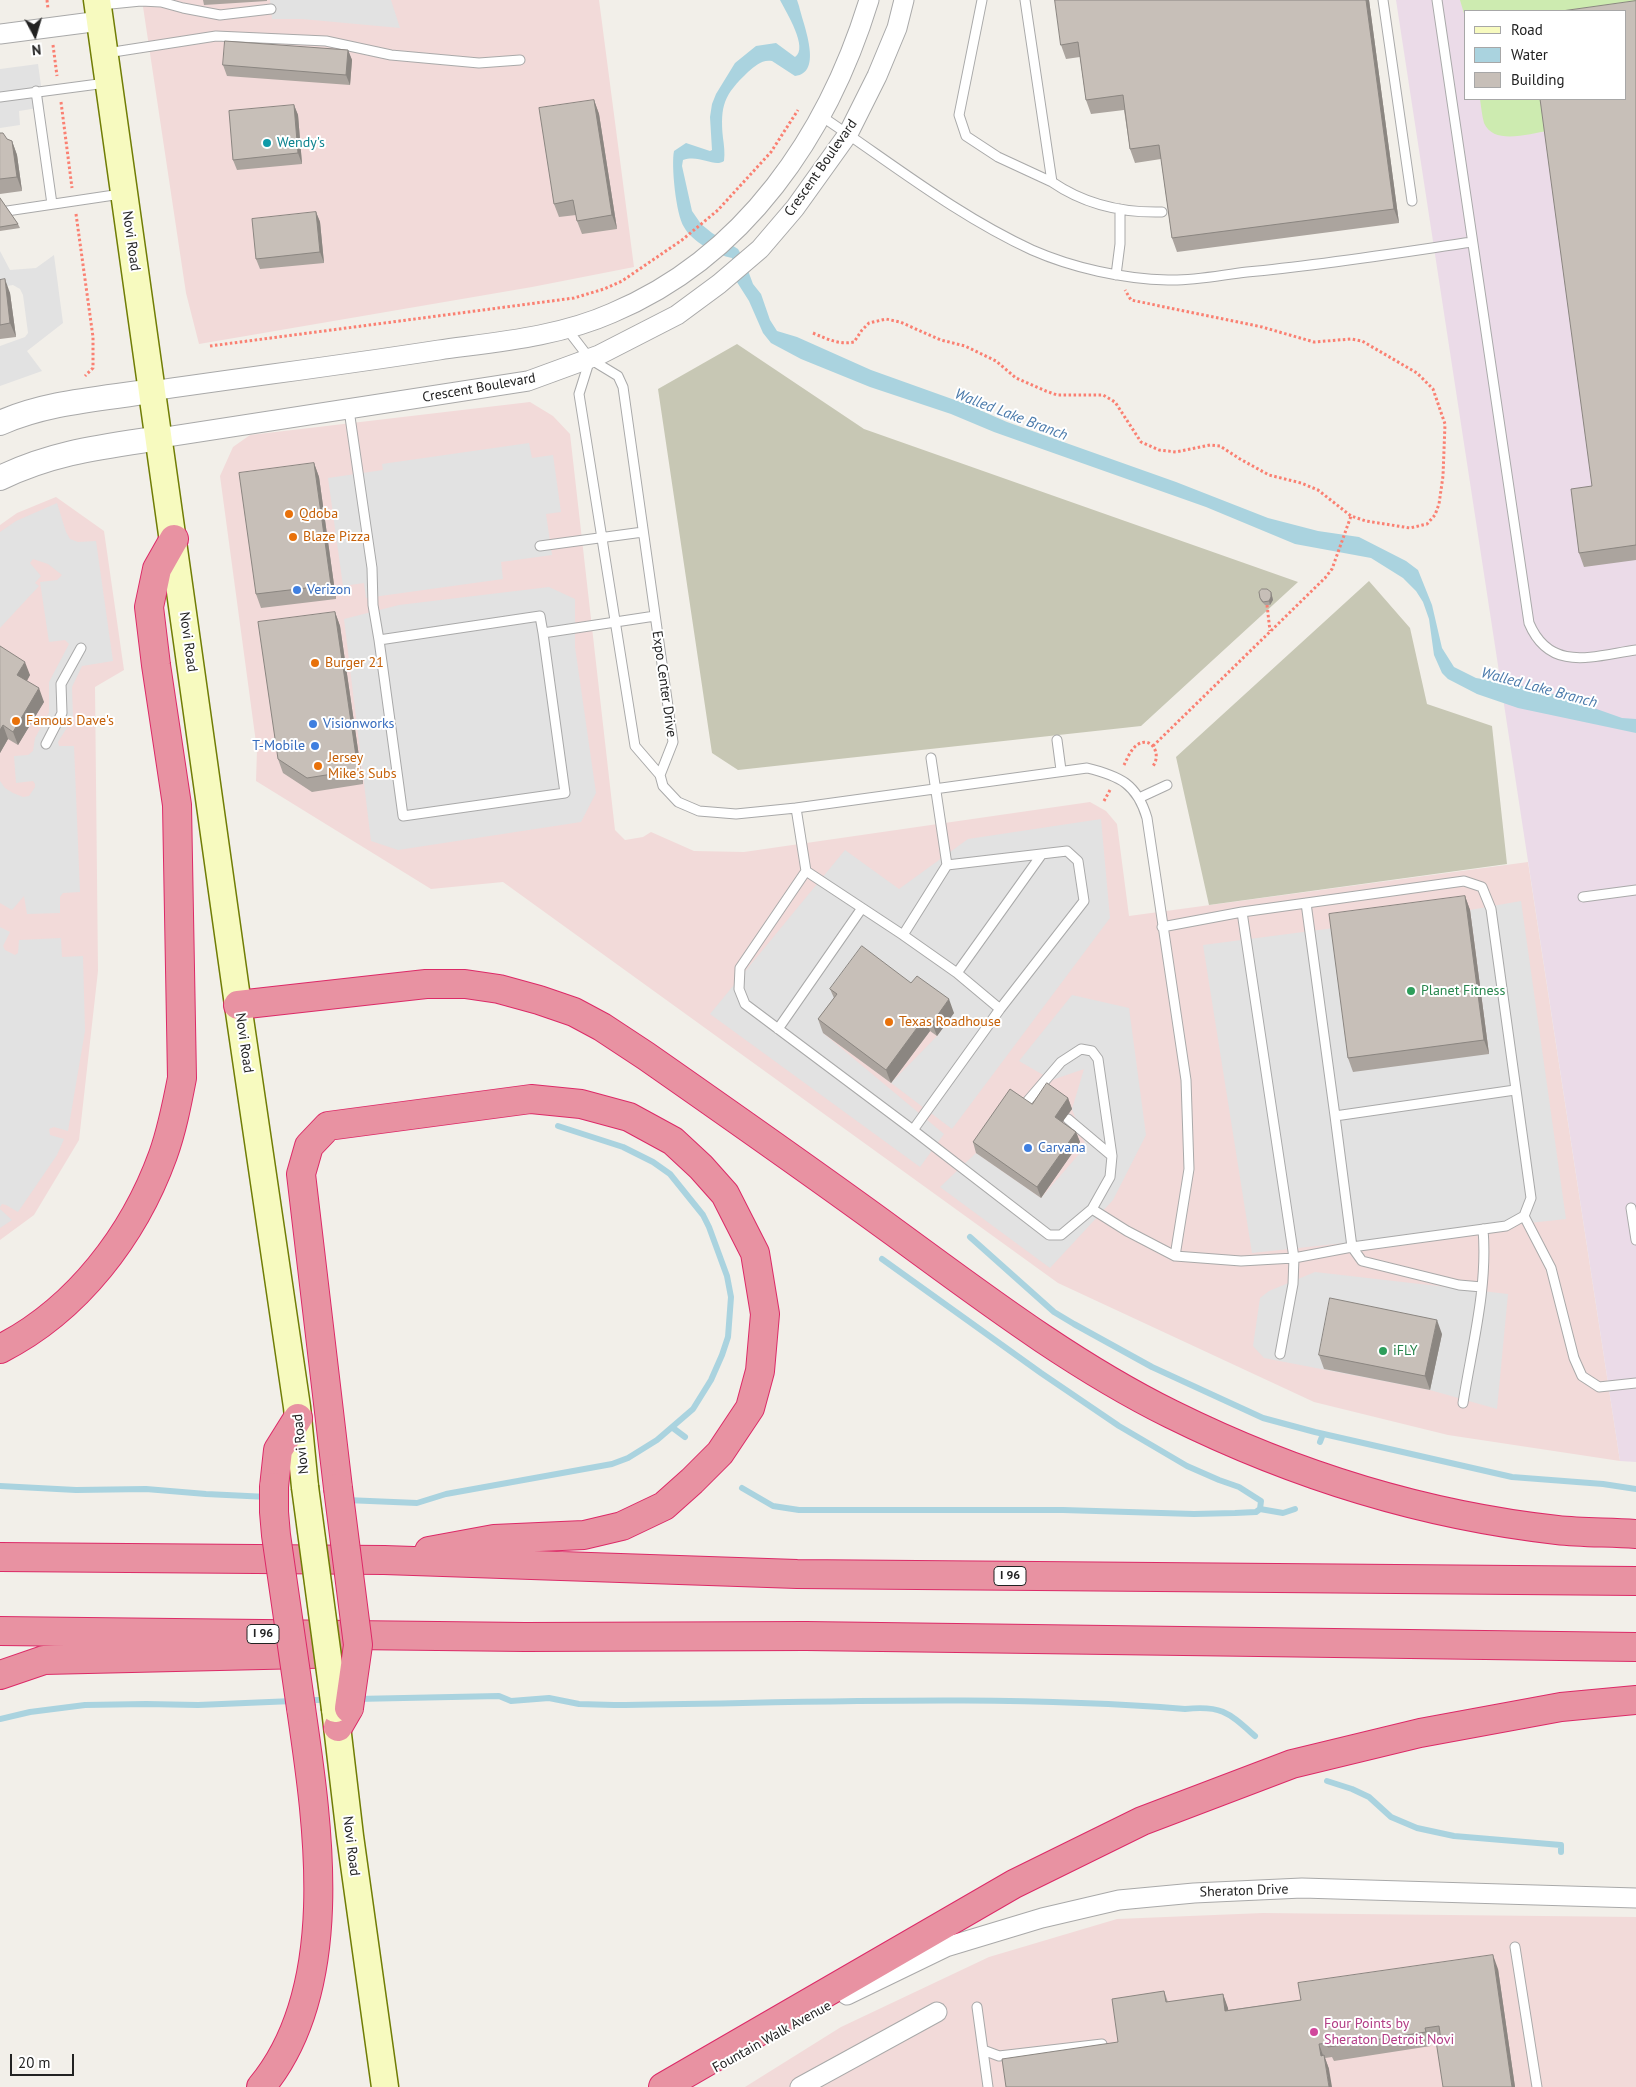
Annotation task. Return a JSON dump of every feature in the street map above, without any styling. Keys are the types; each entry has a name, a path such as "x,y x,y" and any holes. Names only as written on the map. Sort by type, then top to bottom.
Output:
{"highway":[{"path":"0,1349 44,1321 75,1294 107,1258 133,1222 163,1154 175,1114 182,1078 177,806 149,607 157,569 174,539"},
{"path":"238,1005 426,984 465,984 499,989 574,1012 602,1027 646,1056 998,1308 1113,1383 1170,1413 1281,1463 1322,1478 1416,1504 1487,1519 1558,1530 1636,1534"},
{"path":"341,1715 358,1645 301,1174 309,1146 328,1126 531,1099 581,1104 628,1117 673,1141 701,1167 725,1194 755,1253 765,1314 760,1371 750,1408 720,1453 664,1506 622,1526 584,1535 494,1539 384,1560"},
{"path":"261,2087 274,2072 301,2018 316,1944 319,1869 310,1769 274,1512 274,1487 278,1450 298,1418"},
{"name":"I 96","path":"0,1557 384,1560 797,1574 1636,1581"},
{"name":"I 96","path":"0,1631 526,1637 806,1636 1636,1646"},
{"path":"0,1675 44,1660 474,1651 526,1637"},
{"path":"663,2087 1014,1884 1142,1821 1292,1764 1420,1733 1561,1707 1636,1700"}],"main road":[{"name":"Novi Road","path":"99,9 238,1005 298,1418 305,1487 341,1715 350,1836 385,2087"}],"street":[{"name":"Crescent Boulevard","path":"0,423 21,414 46,408 489,343 567,329 612,314 663,287 696,265 737,230 773,189 800,153 821,116 858,36 869,0"},
{"name":"Crescent Boulevard","path":"0,478 52,456 528,381 590,359 677,315 719,284 760,249 795,208 848,134 877,76 897,28 904,0"},
{"path":"0,34 99,9"},
{"name":"Sheraton Drive","path":"867,1985 946,1947 1042,1918 1118,1900 1194,1893 1302,1888 1636,1898"},
{"name":"Fountain Walk Avenue","path":"677,2087 700,2077 867,1985"},
{"path":"800,2087 937,2012"}],"lane":[{"path":"982,0 959,115 966,136 998,157 1052,182 1063,190 1092,202 1137,212 1162,212"},
{"path":"1025,0 1052,182"},
{"path":"1383,0 1412,201"},
{"path":"1437,0 1528,623 1535,638 1547,650 1563,656 1580,658 1636,650"},
{"path":"99,9 141,1 161,2 220,15 271,9"},
{"path":"105,53 216,36 326,41 391,55 478,63 520,60"},
{"path":"0,96 109,82"},
{"path":"36,91 52,204"},
{"path":"821,116 930,191 984,225 1034,250 1084,267 1116,275 1170,281 1292,268 1472,242"},
{"path":"0,212 124,194"},
{"path":"1116,275 1120,244 1120,209"},
{"name":"Expo Center Drive","path":"567,329 590,359 618,376 623,387 673,742 660,775"},
{"path":"590,359 579,394 635,746 660,775 664,786 678,802 699,811 736,814 796,808 1061,770 1087,768 1111,774 1128,784 1140,798 1147,818 1186,1080 1189,1169 1174,1256"},
{"path":"349,410 372,568 373,605 403,816 565,793 540,616 378,640"},
{"path":"540,546 643,532"},
{"path":"542,632 655,616"},
{"path":"46,744 62,713 61,684 81,648"},
{"path":"1057,740 1061,770"},
{"path":"903,935 948,865 931,758"},
{"path":"1140,798 1167,785"},
{"path":"796,808 806,871 740,968 739,989 745,1004 1049,1235 1061,1235 1092,1209 1110,1177 1112,1156 1098,1059 1092,1051 1081,1049 1061,1062 1025,1104"},
{"path":"913,1130 1000,1009 1084,901 1078,860 1067,851 948,865"},
{"path":"957,974 1042,854"},
{"path":"806,871 903,935 957,974 1000,1009"},
{"path":"1092,1209 1126,1231 1174,1256 1241,1261 1294,1258 1352,1247 1506,1226 1524,1216 1531,1198 1491,909 1482,887 1464,881 1242,912 1162,927"},
{"path":"1583,897 1636,890"},
{"path":"1306,903 1352,1247 1362,1262 1459,1284 1482,1287"},
{"path":"778,1029 862,908"},
{"path":"1242,912 1294,1258 1293,1284 1280,1354"},
{"path":"1335,1116 1515,1090"},
{"path":"1068,1119 1112,1156"},
{"path":"1632,1208 1636,1240"},
{"path":"1524,1216 1551,1268 1574,1358 1582,1376 1599,1387 1636,1383"},
{"path":"1463,1403 1482,1287 1485,1249 1483,1229"},
{"path":"1515,1947 1537,2087"},
{"path":"977,2007 988,2087"},
{"path":"983,2050 999,2056 1102,2044"}],"path":[{"path":"210,346 574,298 604,289 643,268 682,240 718,210 771,152 802,104"},
{"path":"813,333 834,342 845,344 854,342 869,323 886,319 900,322 941,340 965,346 996,360 1016,378 1057,395 1103,395 1116,402 1141,442 1153,448 1176,452 1210,445 1220,446 1240,460 1269,475 1318,490 1351,516 1366,521 1410,528 1427,524 1435,515 1440,504 1445,424 1433,389 1417,373 1362,341 1351,339 1314,342 1262,327 1131,300 1116,275"},
{"path":"1153,746 1332,569 1351,516"},
{"path":"1268,605 1270,632"},
{"path":"1104,801 1135,746 1143,743 1153,746 1158,757 1153,766"}],"shaded area":[{"path":"142,0 599,0 634,267 532,287 199,344 186,293"},
{"path":"270,0 391,0 400,28 302,19 272,19"},
{"path":"1396,0 1636,0 1636,1462 1620,1461"},
{"path":"38,64 44,107 19,111 20,125 0,128 0,69"},
{"path":"0,251 10,270 36,268 54,255 63,323 27,351 42,371 0,386 0,346 25,337 28,333 23,295 20,289 13,285 0,287"},
{"path":"737,344 864,429 1298,582 1141,726 738,770 712,753 658,389"},
{"path":"530,402 553,416 570,434 615,830 625,840 643,837 651,832 694,851 744,852 1090,802 1106,811 1117,824 1129,916 1528,862 1620,1461 1448,1435 1314,1402 1058,1283 503,882 431,889 256,781 257,750 220,476 233,447 250,435"},
{"path":"529,443 532,458 553,455 561,512 546,514 552,555 501,562 503,579 366,598 364,583 343,586 328,478 383,470 382,464"},
{"path":"56,497 104,531 124,670 95,687 98,971 79,1140 34,1215 0,1240 0,525 17,513"},
{"path":"57,503 70,539 78,542 96,541 113,661 82,666 72,687 73,718 58,742 59,746 74,746 80,892 63,893 60,897 60,913 27,914 24,896 12,910 0,903 0,781 5,788 23,797 29,796 35,787 33,781 16,783 14,756 28,755 33,751 35,738 49,713 49,682 69,644 65,640 49,642 40,582 57,580 62,575 48,564 33,559 30,563 41,576 35,583 39,586 0,628 0,532 16,521"},
{"path":"1369,581 1410,628 1427,704 1492,726 1507,864 1209,905 1176,757"},
{"path":"549,587 575,599 575,647 596,793 581,822 398,850 371,841 344,619 399,605"},
{"path":"1101,819 1110,918 952,1129 891,1083 937,1036 954,1013 823,1033 944,1134 920,1167 710,1014 845,850 899,889 968,839"},
{"path":"1521,901 1566,1219 1252,1253 1203,945 1334,928 1489,1054 1470,910"},
{"path":"0,927 10,932 3,946 5,950 15,955 18,953 19,940 61,938 62,957 83,956 85,1031 68,1131 54,1127 49,1129 50,1135 64,1139 57,1155 18,1212 6,1205 2,1204 0,1207"},
{"path":"1072,995 1129,1008 1146,1135 1113,1200 1050,1268 940,1187 976,1153 1041,1198 1086,1146 1072,1109 1084,1069 1052,1080 1019,1061"},
{"path":"0,1209 12,1220 0,1228"},
{"path":"1315,1272 1508,1294 1497,1409 1430,1390 1264,1358 1253,1346 1260,1298 1269,1291"},
{"path":"1263,1913 1636,1917 1636,2087 745,2087 841,2027 989,1957 1117,1919"}],"green space":[{"path":"1460,0 1636,0 1636,16 1626,10 1464,10 1464,14"},
{"path":"1480,100 1543,100 1548,131 1513,136 1496,134 1489,130 1484,123"}],"water":[{"path":"780,0 797,0 807,35 810,57 804,73 795,76 772,61 762,62 753,67 734,87 725,101 722,117 724,161 716,163 689,159 683,160 682,166 692,211 701,224 738,249 753,284 761,294 770,320 777,331 797,337 871,370 966,404 1007,422 1176,482 1268,518 1318,531 1359,537 1406,561 1418,570 1432,605 1442,648 1454,667 1476,678 1522,686 1560,696 1622,718 1636,719 1636,733 1518,708 1477,694 1448,679 1442,673 1434,655 1429,619 1423,602 1416,591 1403,578 1371,558 1295,544 1206,507 994,432 951,414 870,387 801,359 771,343 763,333 749,301 735,279 732,258 705,247 692,237 684,227 677,201 673,158 674,151 686,143 712,150 710,117 712,104 735,63 756,46 776,43 795,57 799,52 798,38"}],"building":[{"path":"1055,0 1366,0 1394,209 1172,238 1159,145 1130,149 1123,95 1086,100 1078,42 1061,45"},
{"path":"1636,1 1636,545 1579,553 1571,489 1592,486 1540,100 1626,100 1626,10 1569,10"},
{"path":"225,41 348,50 346,75 223,65"},
{"path":"594,100 612,215 577,221 573,200 554,204 539,108"},
{"name":"Wendy's","path":"294,105 298,153 233,160 229,111"},
{"path":"0,133 3,133 7,139 12,141 17,177 0,179"},
{"path":"0,198 18,224 0,227"},
{"path":"316,212 320,252 256,259 252,219"},
{"path":"5,279 10,323 0,325 0,280"},
{"path":"314,463 331,585 256,594 239,473"},
{"path":"1262,589 1267,589 1271,592 1269,601 1263,602 1260,598 1259,592"},
{"path":"335,612 358,770 307,778 278,759 258,622"},
{"name":"Famous Dave's","path":"0,646 25,662 17,675 39,688 13,732 3,725 0,730"},
{"name":"Planet Fitness","path":"1465,896 1484,1040 1348,1058 1329,914"},
{"name":"Texas Roadhouse","path":"862,946 911,983 917,976 949,999 932,1023 925,1017 886,1070 818,1019 837,994 830,989"},
{"name":"Carvana","path":"1047,1083 1068,1098 1055,1117 1076,1132 1037,1187 973,1142 1010,1089 1032,1104"},
{"name":"iFLY","path":"1330,1298 1437,1320 1425,1376 1319,1355"},
{"name":"Four Points by Sheraton Detroit Novi","path":"1493,1955 1512,2087 1443,2087 1436,2041 1441,2040 1439,2026 1425,2028 1426,2032 1328,2047 1328,2043 1319,2044 1321,2056 1324,2055 1329,2087 1006,2087 1002,2059 1118,2042 1112,1999 1164,1991 1166,2002 1223,1994 1225,2011 1301,2000 1298,1983"}],"waterway":[{"path":"346,1500 417,1503 446,1494 612,1464 628,1458 657,1440 693,1409 711,1380 728,1337 731,1297 727,1276 703,1215 670,1174 653,1162 623,1147 558,1126"},
{"path":"970,1237 1054,1312 1152,1367 1263,1418 1315,1432 1512,1477 1603,1484 1636,1489"},
{"path":"882,1259 1041,1373 1119,1426 1187,1466 1239,1487 1261,1501 1260,1509"},
{"path":"673,1428 685,1437"},
{"path":"1320,1442 1323,1434"},
{"path":"0,1486 76,1490 146,1489 268,1497"},
{"path":"742,1488 773,1506 799,1510 1063,1510 1194,1514 1256,1512 1260,1509 1283,1513 1295,1509"},
{"path":"356,1699 499,1696 511,1701 549,1698 579,1704 614,1705 828,1701 1114,1704 1217,1710 1231,1716 1255,1736"},
{"path":"306,1700 328,1700"},
{"path":"0,1719 30,1712 85,1705 198,1705 293,1701"},
{"path":"1327,1781 1369,1797 1391,1817 1417,1828 1454,1836 1561,1845 1561,1852"}],"place":[{"name":"Wendy's","path":"267,143"},
{"name":"Qdoba","path":"289,514"},
{"name":"Blaze Pizza","path":"293,537"},
{"name":"Verizon","path":"297,590"},
{"name":"Burger 21","path":"315,663"},
{"name":"Famous Dave's","path":"16,721"},
{"name":"Visionworks","path":"313,724"},
{"name":"T-Mobile","path":"315,746"},
{"name":"Jersey Mike's Subs","path":"318,766"},
{"name":"Planet Fitness","path":"1411,991"},
{"name":"Texas Roadhouse","path":"889,1022"},
{"name":"Carvana","path":"1028,1148"},
{"name":"iFLY","path":"1383,1351"},
{"name":"Four Points by Sheraton Detroit Novi","path":"1314,2032"}],"water label":[{"name":"Walled Lake Branch","path":"1011,415"},
{"name":"Walled Lake Branch","path":"1539,688"}]}
